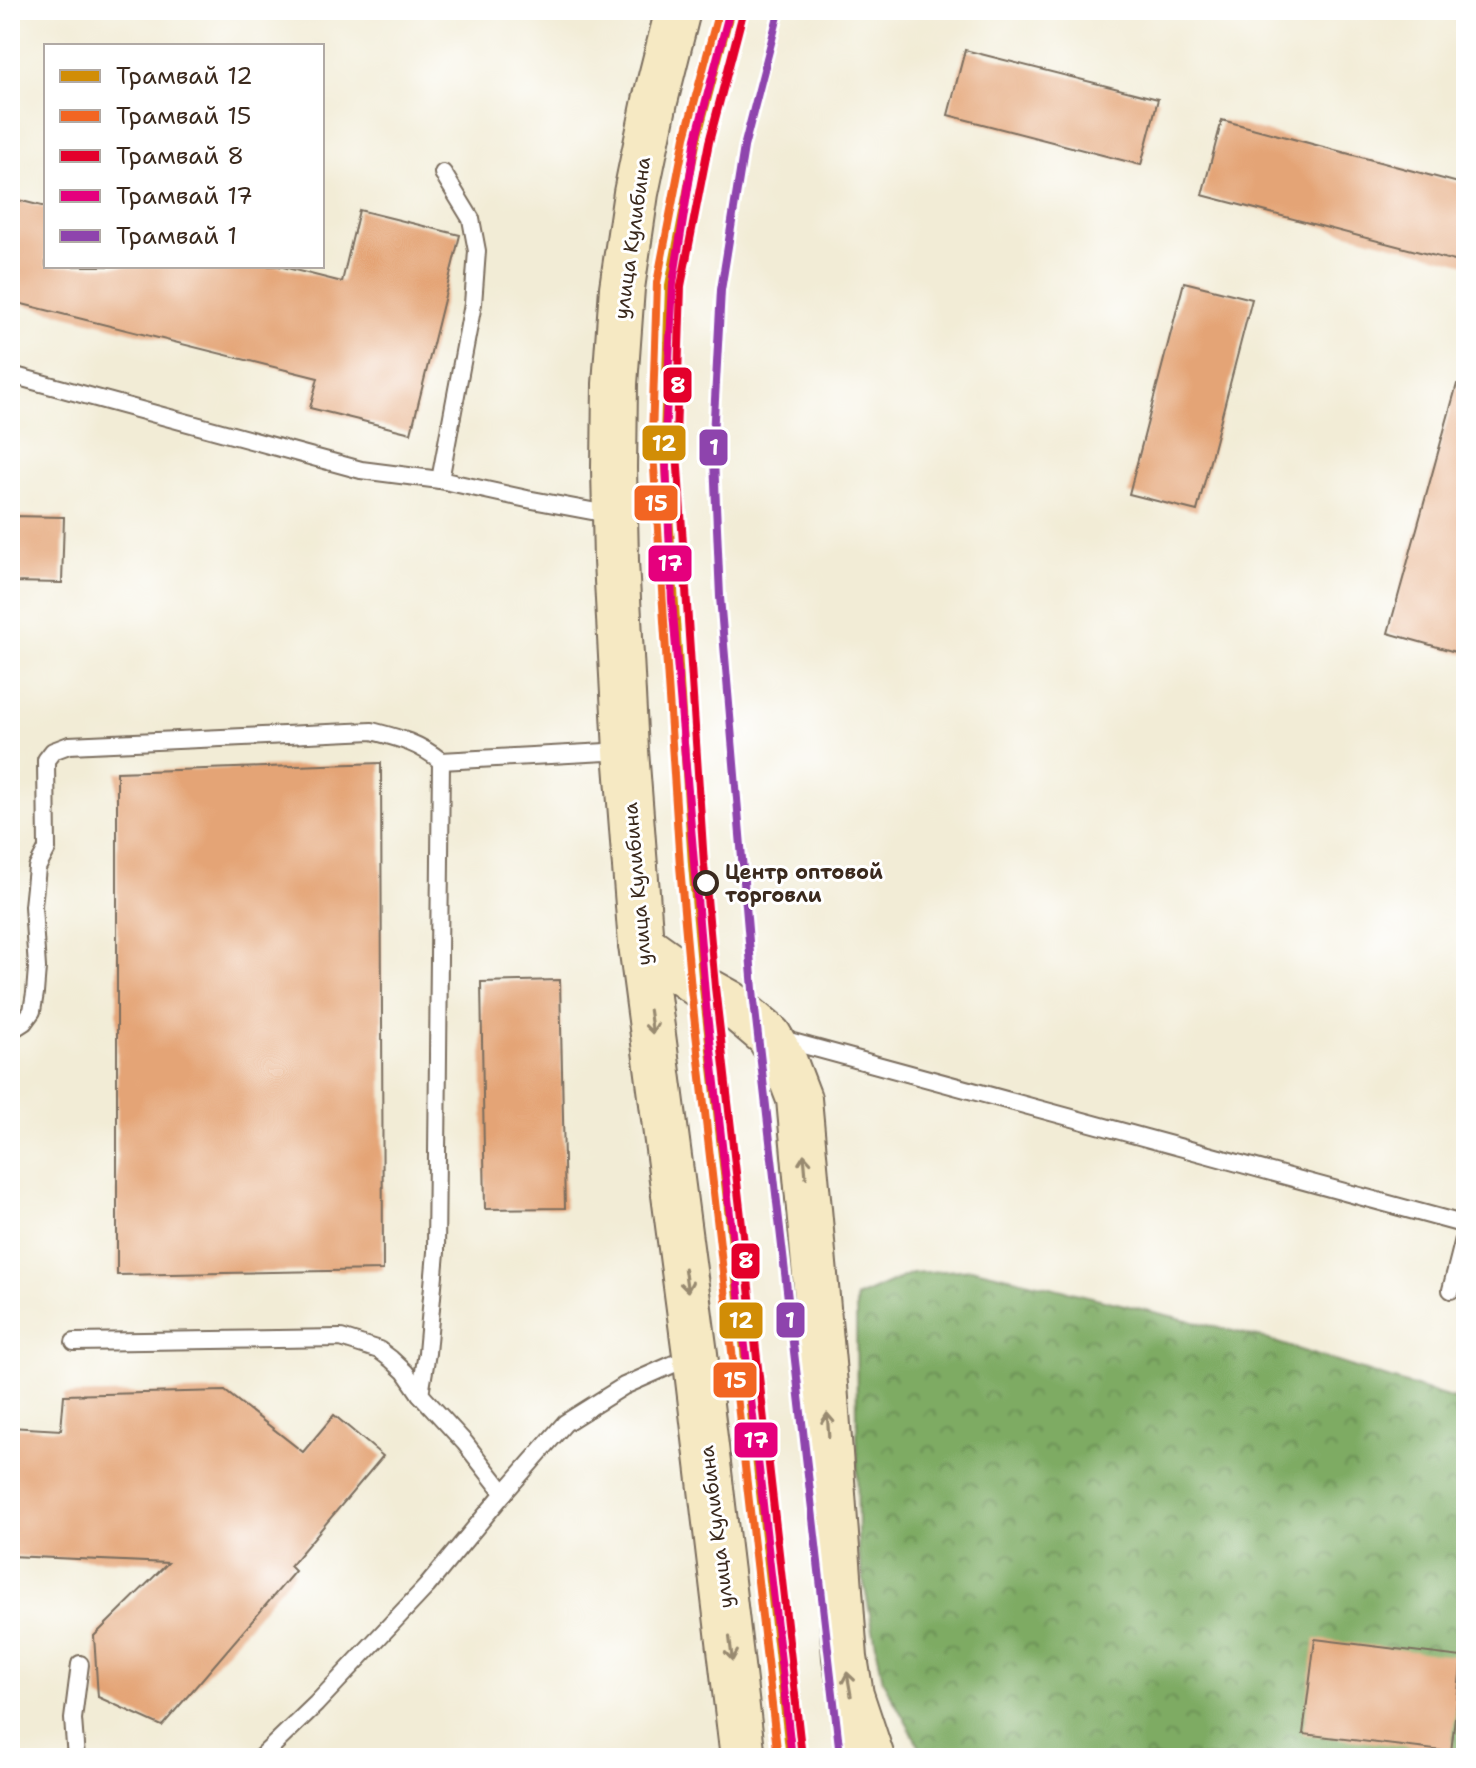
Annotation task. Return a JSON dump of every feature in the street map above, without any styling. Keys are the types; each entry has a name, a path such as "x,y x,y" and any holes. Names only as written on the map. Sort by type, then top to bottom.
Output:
{"street":[{"name":"улица Кулибина","path":"678,10 636,193 622,288 615,384 615,515 626,751 641,944 695,1354 743,1758"},
{"path":"641,944 703,988 730,1003 769,1036 786,1065 799,1099 825,1385 845,1658 851,1695 872,1758"}],"lane":[{"path":"440,480 473,304 477,251 471,219 443,173"},
{"path":"19,377 361,470 440,480 615,515"},
{"path":"10,1031 24,1022 32,1011 35,993 37,968 33,906 37,868 47,849 46,760 53,751 69,745 372,731 405,739 441,761 626,751"},
{"path":"420,1394 431,1322 436,1252 441,761"},
{"path":"769,1036 1466,1228 1451,1290"},
{"path":"74,1342 341,1338 379,1350 405,1372 504,1493"},
{"path":"260,1758 316,1704 427,1586 565,1423 624,1386 695,1354"},
{"path":"76,1758 73,1719 80,1664"}],"green space":[{"path":"975,1269 1262,1338 1466,1403 1466,1758 926,1758 883,1681 858,1552 856,1298 912,1273"}],"building":[{"path":"965,50 1158,99 1141,165 948,115"},
{"path":"1222,120 1466,185 1466,264 1202,195"},
{"path":"10,198 44,206 44,268 287,268 342,282 359,210 460,235 411,433 310,408 318,378 10,301"},
{"path":"1184,282 1252,299 1197,511 1129,494"},
{"path":"1457,384 1466,385 1466,655 1388,633"},
{"path":"10,516 64,517 62,583 10,582"},
{"path":"381,763 383,1270 117,1275 117,772"},
{"path":"560,980 565,1208 485,1209 481,982"},
{"path":"225,1391 303,1452 334,1415 383,1456 290,1566 295,1571 162,1726 98,1697 94,1636 168,1563 10,1556 10,1427 61,1430 64,1395"},
{"path":"1315,1639 1462,1657 1451,1752 1303,1734"}],"tram line":[{"name":"15","path":"719,10 685,137 657,283 652,437 691,989 778,1758"},
{"name":"17","path":"730,10 696,138 673,283 665,437 672,601 706,1005 792,1758"},
{"name":"12","path":"731,10 697,139 669,285 664,437 703,988 790,1758"},
{"name":"8","path":"743,13 709,142 681,286 676,437 715,987 802,1757"},
{"name":"1","path":"778,16 744,147 721,290 713,436 720,597 754,1001 840,1755"}],"place":[{"name":"Центр оптовой торговли","path":"706,883"}]}
